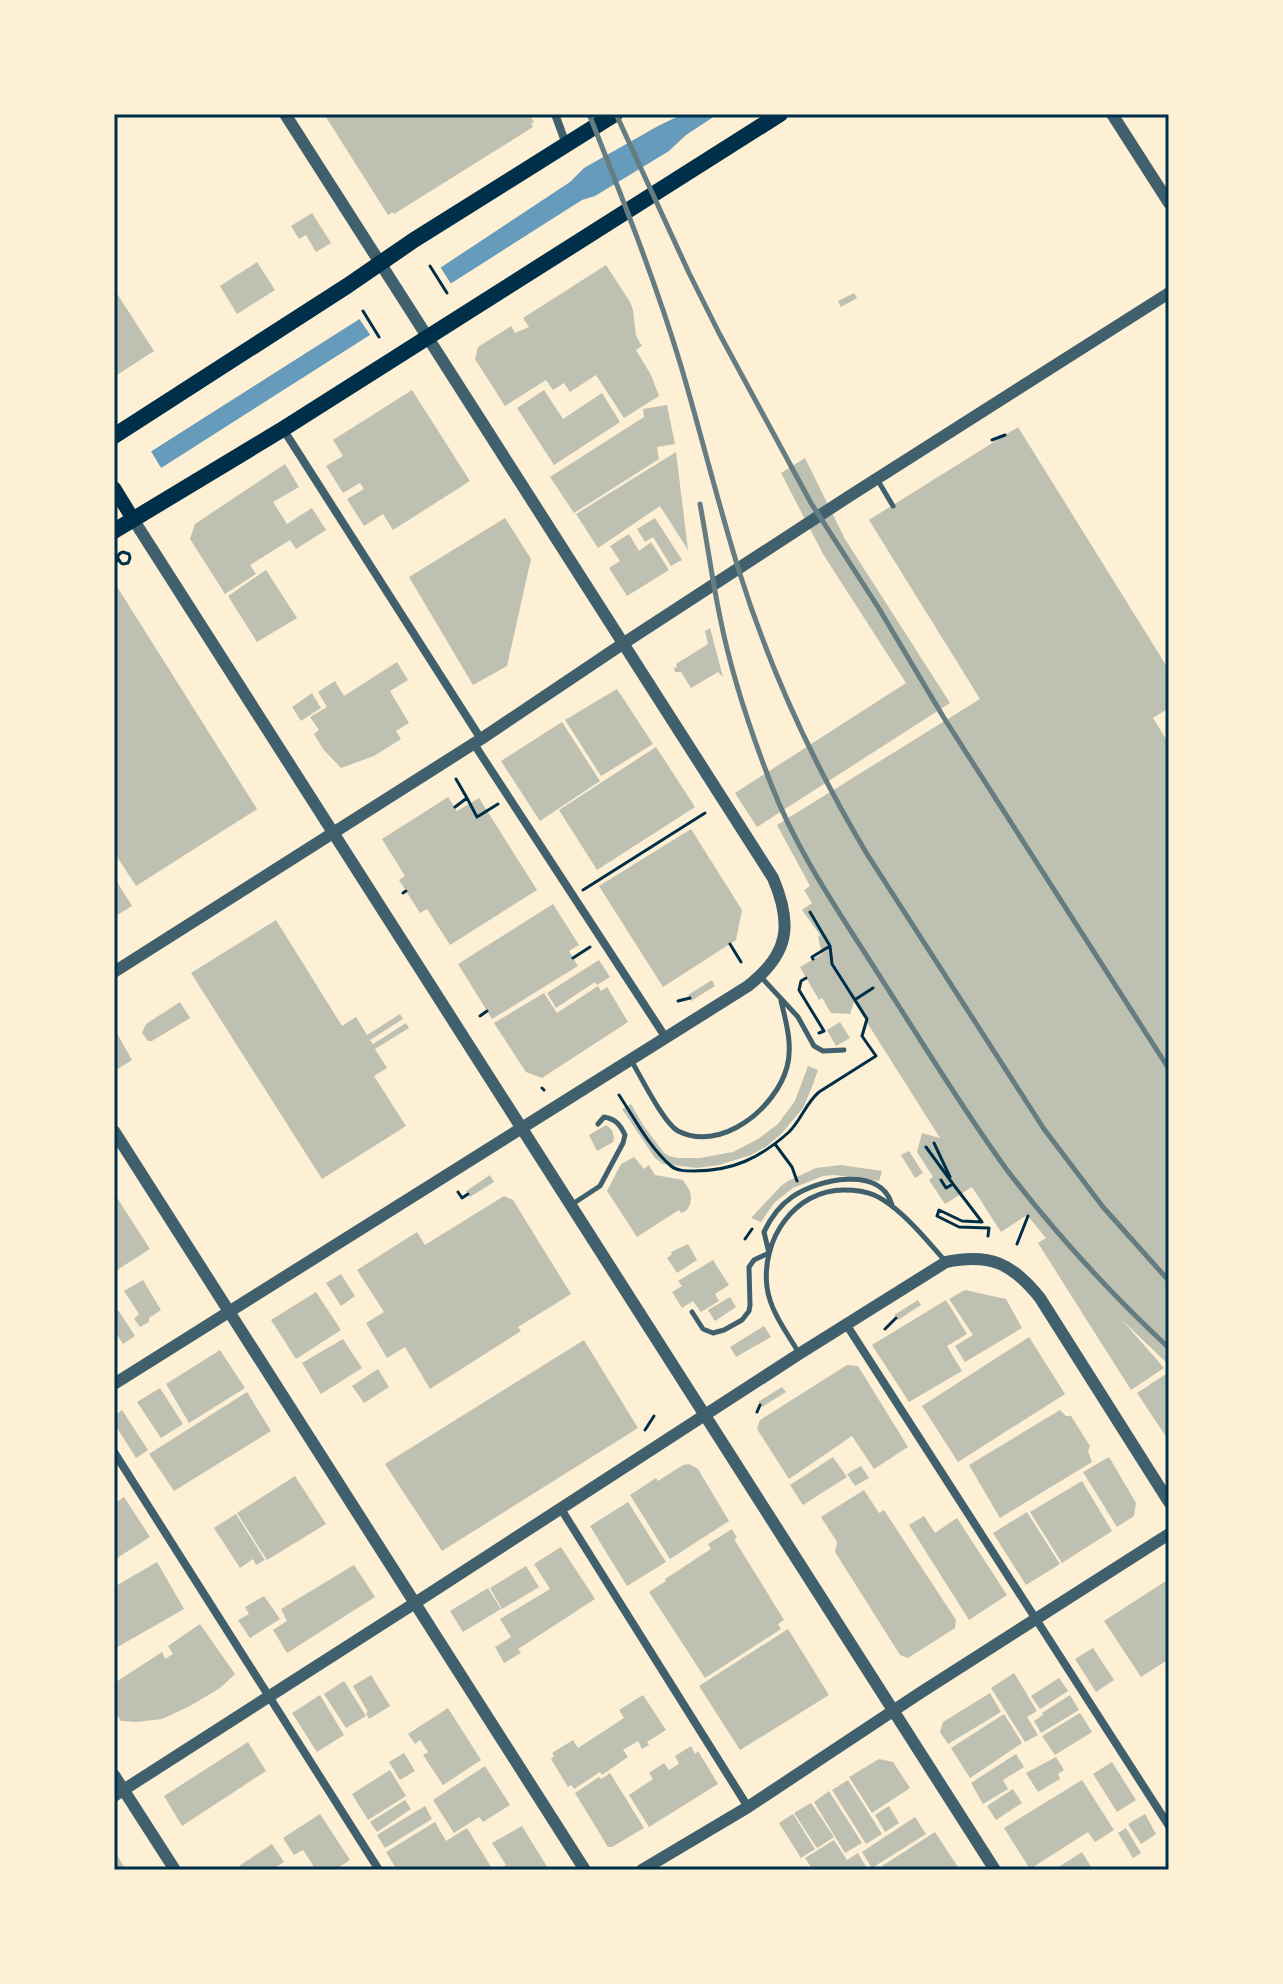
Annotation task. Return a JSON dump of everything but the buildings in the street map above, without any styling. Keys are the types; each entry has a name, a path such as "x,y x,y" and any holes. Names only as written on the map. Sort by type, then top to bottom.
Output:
{"highway":[{"path":"114,436 615,114"},
{"path":"114,531 283,429 780,114"}],"main road":[{"path":"118,494 133,519"}],"street":[{"path":"114,1384 748,986 769,967 782,943 785,929 785,912 773,878 285,114"},
{"path":"555,114 566,144"},
{"path":"1112,114 1169,203"},
{"path":"114,972 478,742 876,479 1169,293"},
{"path":"283,429 478,742 509,798 666,1038"},
{"path":"133,519 995,1870"},
{"path":"114,1131 585,1870"},
{"path":"119,1793 946,1262 969,1257 985,1259 1025,1279 1169,1502"},
{"path":"846,1324 1169,1826"},
{"path":"114,1452 379,1870"},
{"path":"561,1509 748,1807"},
{"path":"642,1870 748,1807 893,1710 1169,1534"},
{"path":"114,1775 119,1793 175,1870"}],"lane":[{"path":"876,479 893,506"},
{"path":"760,977 798,1017 814,1046 823,1051 844,1050"},
{"path":"631,1060 665,1118 676,1130 700,1136 717,1135 735,1128 764,1106 781,1084 788,1066 790,1048 781,1001"},
{"path":"571,1205 600,1186 623,1143 625,1135 617,1122 604,1117 598,1124"},
{"path":"769,1253 764,1232 775,1213 792,1197 823,1183 846,1179 871,1183 883,1188 893,1207"},
{"path":"799,1354 767,1290 769,1253 776,1233 798,1206 828,1192 863,1191 893,1207 946,1262"},
{"path":"692,1312 703,1329 713,1333 742,1320 750,1305 749,1267 769,1253"}],"path":[{"path":"430,266 447,293"},
{"path":"363,311 379,337"},
{"path":"992,440 1005,435"},
{"path":"114,552 119,562"},
{"path":"456,779 477,817 509,798"},
{"path":"455,807 467,798"},
{"path":"573,896 705,813"},
{"path":"653,846 656,851"},
{"path":"810,912 830,946 832,964 867,1019 862,1036 876,1056 812,1098"},
{"path":"573,958 602,940"},
{"path":"730,944 741,962"},
{"path":"813,959 830,946"},
{"path":"794,992 820,1034 824,1031 799,990 801,981 806,978"},
{"path":"855,1000 873,988"},
{"path":"678,1001 690,998"},
{"path":"480,1016 487,1011"},
{"path":"934,1143 953,1184"},
{"path":"775,1144 792,1167 797,1181"},
{"path":"926,1147 982,1222 962,1221 939,1210 937,1216 959,1227 989,1228 988,1236"},
{"path":"941,1180 946,1188 953,1184"},
{"path":"458,1192 462,1198 468,1194"},
{"path":"1017,1244 1028,1216"},
{"path":"885,1329 896,1318"},
{"path":"757,1412 760,1405"},
{"path":"645,1430 654,1416"}],"water":[{"path":"683,114 718,114 686,135 669,151 595,196 582,200 114,498 114,475 443,266 570,182 584,168"}],"pier":[{"path":"439,265 453,287 373,339 358,317"},
{"path":"149,448 163,471 114,502 114,470"}],"railway":[{"path":"589,114 671,334 751,608 779,681 811,751 867,854 1044,1129 1103,1207 1169,1281"},
{"path":"616,114 719,333 811,503 944,718 1169,1069"},
{"path":"700,504 730,659 756,743 794,836 838,911 1007,1170 1084,1262 1169,1348"}]}
